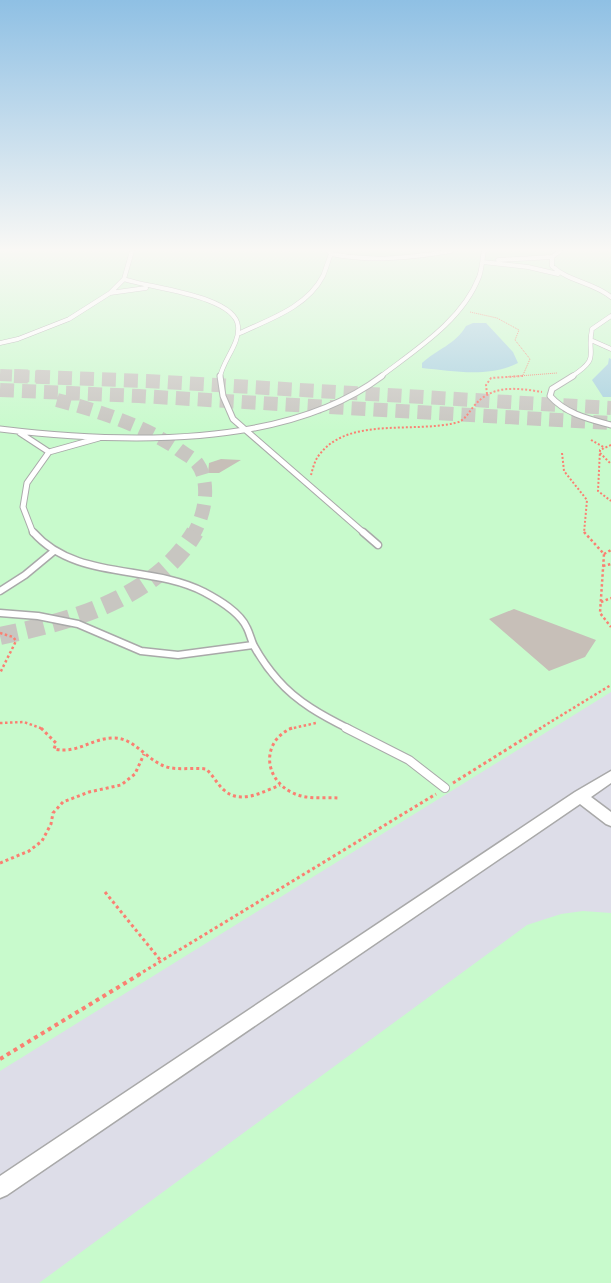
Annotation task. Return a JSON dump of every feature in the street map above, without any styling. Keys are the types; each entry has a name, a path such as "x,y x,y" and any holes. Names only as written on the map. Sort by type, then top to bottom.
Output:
{"street":[{"path":"0,1188 611,776"},
{"path":"580,796 611,820"}],"lane":[{"path":"0,343 18,339 69,319 82,311"},
{"path":"228,311 237,320 240,332 221,372 221,394 233,419 378,545"},
{"path":"240,332 287,311"},
{"path":"0,429 98,438 178,438 275,423 344,399 381,376 433,337 457,311"},
{"path":"611,316 593,327 590,331 593,350 589,362 576,374 552,389 550,396 570,412 611,424"},
{"path":"593,342 611,349"},
{"path":"19,432 49,452"},
{"path":"98,438 49,452 27,483 23,507 33,534 54,551 95,567 175,580 204,592 231,609 246,627 253,645 277,679 295,698 332,721 409,760 444,788"},
{"path":"0,591 25,576 54,551"},
{"path":"0,613 38,616 78,624 141,651 178,655 253,645"}],"path":[{"path":"467,311 497,318 519,330 515,340 530,360 523,374"},
{"path":"486,394 486,385 491,378 523,374 576,374"},
{"path":"309,486 316,458 337,439 359,431 435,427 456,423 468,417 474,406 486,394 497,391 533,390 550,396"},
{"path":"591,440 605,448"},
{"path":"611,445 600,450 598,491 611,501"},
{"path":"562,453 564,471 587,500 584,534 604,554 600,612 611,627"},
{"path":"600,453 611,464"},
{"path":"604,554 611,550"},
{"path":"603,566 611,564"},
{"path":"600,603 611,598"},
{"path":"0,633 13,637 16,641 0,673"},
{"path":"0,1059 611,685"},
{"path":"332,721 300,725 281,735 273,744 268,756 267,766 271,776 290,793 306,797 339,798"},
{"path":"0,724 28,722 40,726 51,734 56,743 54,749 65,753 75,751 102,739 116,738 126,741 161,765 171,768 206,769 212,773 226,792 238,796 252,796 280,785"},
{"path":"0,863 32,850 45,840 51,828 53,813 63,802 89,792 121,784 135,774 144,754"},
{"path":"105,892 161,961"}],"green space":[{"path":"0,311 611,311 611,1283 0,1283"}],"shaded area":[{"path":"611,692 611,913 583,911 561,914 527,925 39,1283 0,1283 0,1071"}],"water":[{"path":"473,323 486,323 513,352 518,363 507,368 483,372 458,372 422,368 422,363 427,358 457,338 466,326"},
{"path":"609,358 611,359 611,397 603,397 592,380 608,364"}],"building":[{"path":"221,459 241,460 219,473 208,473 209,463"},
{"path":"514,609 596,640 585,657 549,671 489,619"}],"tunnel":[{"path":"0,375 45,377"},
{"path":"14,376 147,381 611,408"},
{"path":"0,390 139,396 611,423"},
{"path":"57,400 89,409 135,426 164,440 195,461 204,479 205,498 201,517 194,533"},
{"path":"0,636 55,623 109,604 158,574 178,555 195,532"}]}
